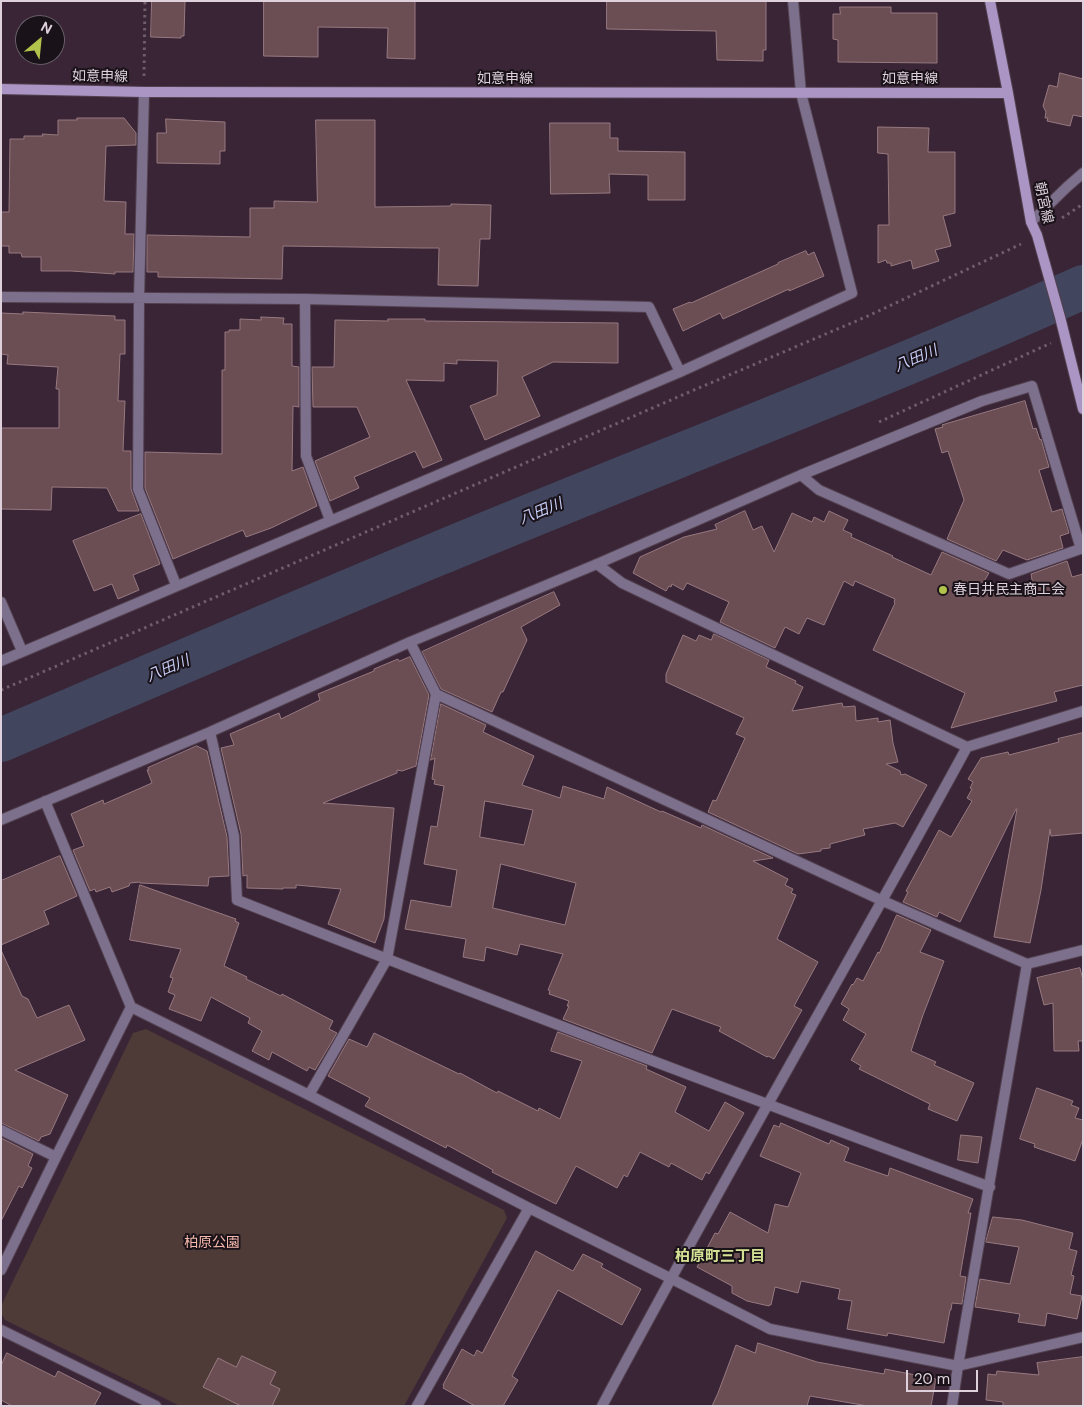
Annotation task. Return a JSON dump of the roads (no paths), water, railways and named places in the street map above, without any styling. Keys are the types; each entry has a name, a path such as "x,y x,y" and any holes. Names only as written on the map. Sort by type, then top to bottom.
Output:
{"street":[{"path":"1,661 680,372 852,293 801,94 793,1"},
{"name":"朝宮線","path":"990,1 1031,222 1037,235 1060,317 1083,409"},
{"name":"如意申線","path":"1,90 801,94 1008,93"},
{"path":"144,92 139,299 138,489 176,586"},
{"path":"1031,222 1083,173"},
{"path":"1,297 305,299 649,307 680,372"},
{"path":"305,299 306,456 330,520"},
{"path":"1,820 210,732 410,642 801,475 982,401 1032,386 1082,549 1009,574 819,490 801,475"},
{"path":"596,564 622,583 967,747 1083,711"},
{"path":"1,602 22,651"},
{"path":"309,1095 388,959 436,694 410,642"},
{"path":"436,694 883,901 1027,964 1083,950"},
{"path":"210,732 234,836 237,900 768,1106 990,1187"},
{"path":"602,1406 670,1278 883,901 967,747"},
{"path":"45,801 131,1006 770,1329 958,1366 1083,1337"},
{"path":"952,1406 1027,964"},
{"path":"1,1270 131,1006"},
{"path":"1,1130 56,1157"},
{"path":"417,1406 529,1208"},
{"path":"1,1330 156,1406"}],"waterway":[{"name":"八田川","path":"1,740 381,578 922,357 1083,287"}],"place":[{"name":"春日井民主商工会","path":"943,590"}],"district":[{"name":"柏原町三丁目","path":"720,1257"}],"park label":[{"name":"柏原公園","path":"212,1243"}]}
